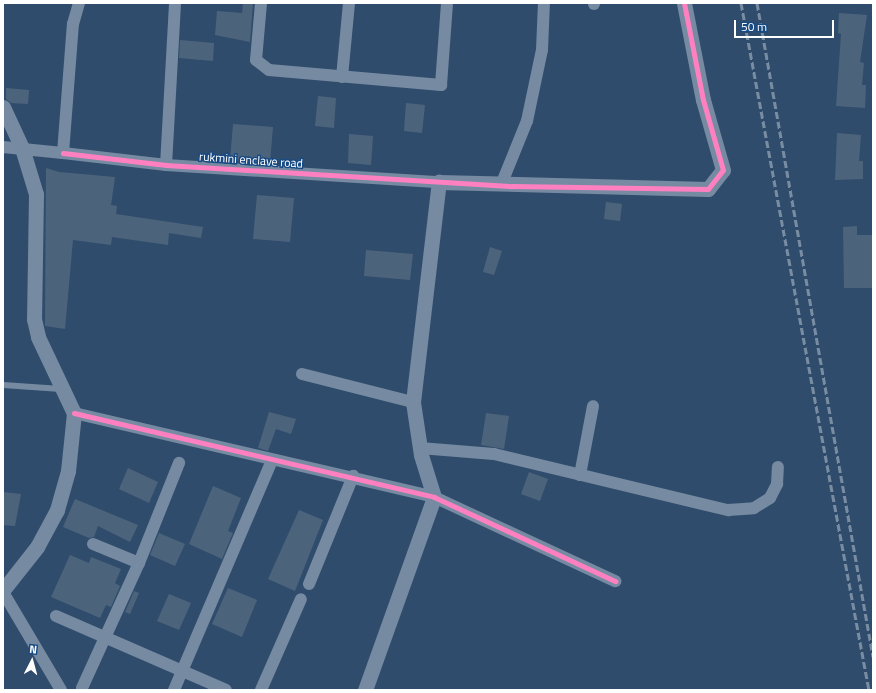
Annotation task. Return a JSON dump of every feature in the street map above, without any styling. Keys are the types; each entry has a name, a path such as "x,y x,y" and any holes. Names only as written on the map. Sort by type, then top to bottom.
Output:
{"street":[{"path":"62,153 73,24 79,3"},
{"path":"166,165 175,3"},
{"path":"261,3 256,60 268,70 441,85 447,3"},
{"path":"342,77 349,3"},
{"path":"501,185 527,121 542,50 544,3"},
{"path":"365,690 434,497 420,448 413,402 439,182 501,185 708,189 723,170 703,100 684,3"},
{"path":"3,107 22,148 37,200 34,319 38,338 74,413 68,471 57,510 37,546 3,591 61,690"},
{"name":"rukmini enclave road","path":"3,147 166,165 439,182"},
{"path":"302,374 413,402"},
{"path":"580,475 593,406"},
{"path":"74,413 272,460 353,476 434,497 615,581"},
{"path":"420,448 494,454 728,510 754,508 770,498 777,484 778,467"},
{"path":"174,690 183,672 272,460"},
{"path":"82,688 139,563 179,463"},
{"path":"308,584 353,476"},
{"path":"93,544 139,563"},
{"path":"261,690 301,599"},
{"path":"56,616 226,690"}],"lane":[{"path":"3,385 64,390"}],"building":[{"path":"243,3 253,3 250,42 215,35 217,11 242,13"},
{"path":"839,13 867,15 860,62 864,63 862,85 866,85 865,108 836,106 841,34 838,33"},
{"path":"180,40 214,43 213,61 179,58"},
{"path":"6,88 29,90 28,104 11,103 6,99"},
{"path":"318,96 336,98 334,128 315,126"},
{"path":"406,103 425,105 422,133 404,131"},
{"path":"233,124 273,127 270,163 230,160"},
{"path":"837,133 861,135 859,161 863,161 863,179 835,180"},
{"path":"349,134 373,136 371,165 348,163"},
{"path":"46,168 59,172 115,177 111,205 117,206 116,214 203,227 201,238 169,233 168,245 112,237 111,245 73,240 65,329 45,326"},
{"path":"257,195 294,198 290,242 253,239"},
{"path":"606,202 622,204 620,221 604,219"},
{"path":"857,226 857,235 872,235 873,288 844,288 843,227"},
{"path":"490,247 502,251 494,275 483,272"},
{"path":"366,250 413,254 410,280 364,276"},
{"path":"269,412 296,419 291,434 276,429 268,451 258,448"},
{"path":"486,413 509,416 504,449 481,445"},
{"path":"128,468 158,482 149,503 119,489"},
{"path":"529,472 548,479 540,501 521,494"},
{"path":"213,486 241,498 228,531 233,533 222,559 189,544"},
{"path":"3,492 21,494 15,526 3,525"},
{"path":"75,499 138,525 130,542 98,526 94,537 89,538 63,527"},
{"path":"299,510 323,520 295,591 268,579"},
{"path":"159,533 185,544 175,566 150,555"},
{"path":"70,555 89,563 91,557 121,569 115,583 120,586 111,607 106,605 100,618 51,597"},
{"path":"228,588 257,600 242,637 212,624"},
{"path":"134,591 139,593 130,614 125,612"},
{"path":"169,594 191,603 179,630 157,621"}],"railway":[{"path":"741,3 869,690"},
{"path":"757,3 873,657"}],"cycle path":[{"path":"63,153 166,165 512,186 708,189 723,170 703,100 684,3"},
{"path":"74,413 434,497 615,581"}]}
